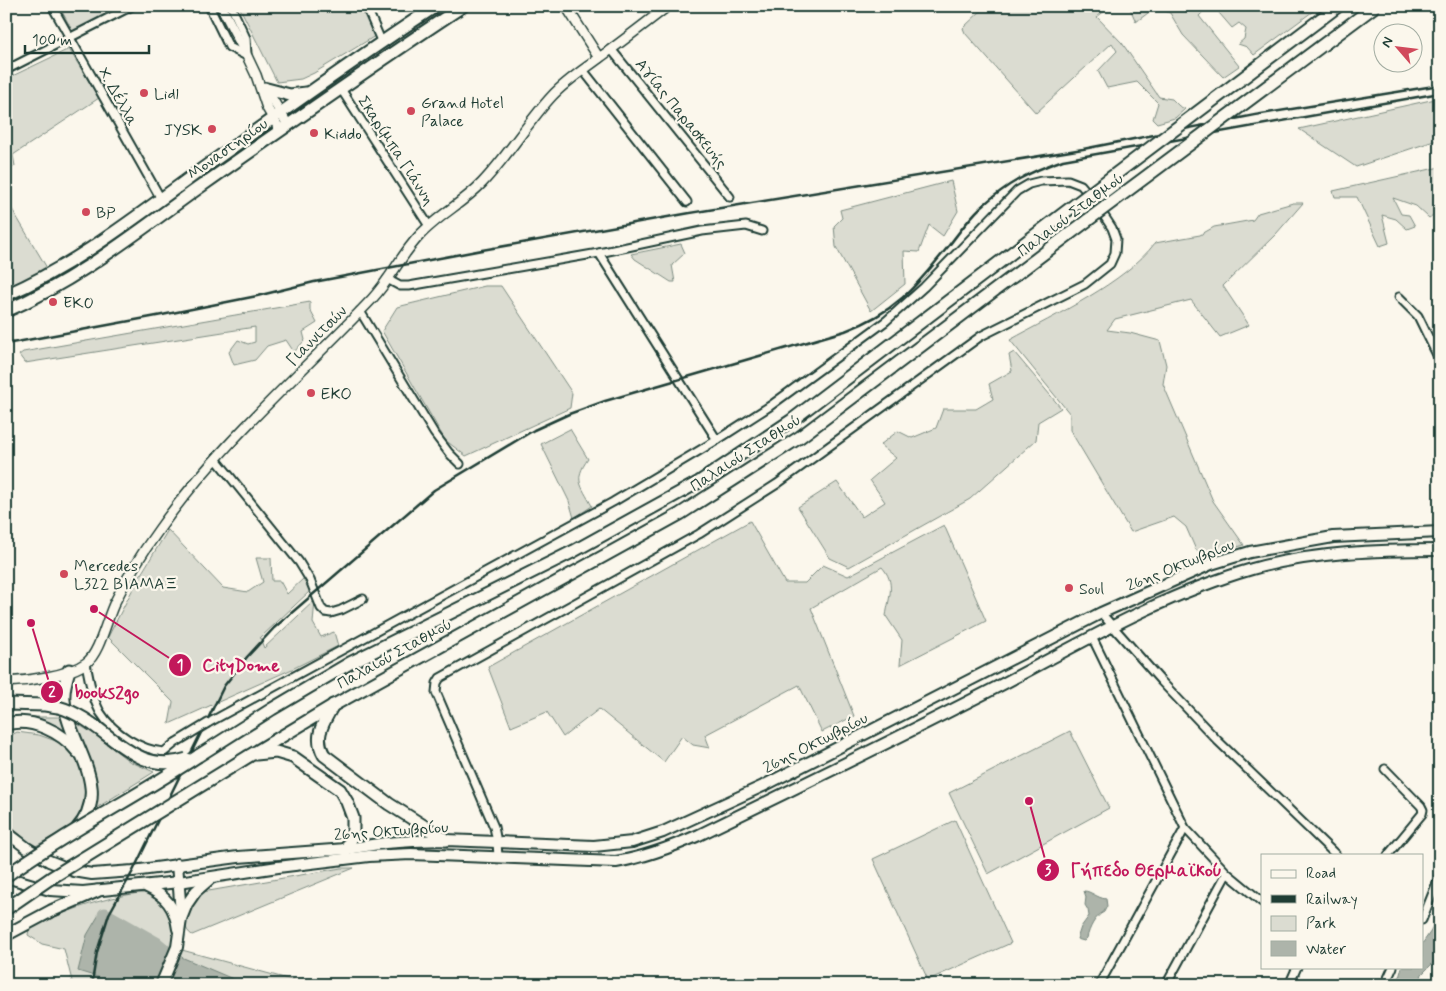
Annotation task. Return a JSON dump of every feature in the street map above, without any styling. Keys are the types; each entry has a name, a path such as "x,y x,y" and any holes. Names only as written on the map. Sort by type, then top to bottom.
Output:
{"main road":[{"name":"Μοναστηρίου","path":"6,295 78,256 436,6"},
{"name":"Μοναστηρίου","path":"6,311 33,299 93,263 284,128 463,6"},
{"name":"Παλαιού Σταθμού","path":"198,756 350,663 574,550 699,482 792,420 1338,6"},
{"name":"Παλαιού Σταθμού","path":"6,909 51,878 334,705 680,514 800,437 1375,6"},
{"path":"267,89 290,96 315,90"},
{"name":"26ης Οκτωβρίου","path":"6,832 27,848 49,861 85,874 133,871 238,857 346,849 385,843 446,840 594,846 632,842 663,832 763,786 1101,613 1180,576 1211,564 1250,552 1333,537 1440,532"},
{"name":"26ης Οκτωβρίου","path":"6,876 25,884 56,891 97,892 211,878 278,866 369,856 411,854 616,862 640,858 699,836 956,708 1113,626 1196,587 1274,564 1333,555 1385,550 1440,550"},
{"path":"69,670 65,683 64,704 90,780 91,805 83,822 76,830"},
{"path":"6,704 58,707 82,717 128,751 144,759 167,764 198,756"},
{"path":"334,705 319,731 319,744 324,755 389,804 446,840"},
{"path":"6,724 24,723 50,730 68,741 84,760"},
{"path":"249,756 266,752 283,753 307,766 340,790 348,802 354,818 352,835 346,849"},
{"path":"6,876 76,830 162,780 198,756"},
{"path":"161,985 175,954 181,920 177,864"},
{"path":"181,920 191,897 211,878"},
{"path":"146,886 165,897 177,921 179,935"},
{"path":"6,935 51,911 97,892"}],"street":[{"name":"Χ. Δέλλα","path":"52,6 160,199"},
{"path":"6,70 132,6"},
{"path":"209,6 229,46 247,56"},
{"path":"221,6 256,75 267,108 277,116"},
{"path":"231,6 246,38 247,56"},
{"path":"366,6 382,43"},
{"path":"566,6 600,58"},
{"name":"Γιαννιτσών","path":"86,663 94,652 115,602 148,544 185,493 376,295 412,244 429,226 481,184 550,99 565,84 668,6"},
{"name":"Αγίας Παρασκευής","path":"611,49 730,197"},
{"path":"584,70 688,202"},
{"path":"256,75 267,89 277,116 284,128"},
{"name":"Σκαρίμπα Γιάννη","path":"341,89 429,226"},
{"path":"6,682 42,678 86,663 92,690 100,711 108,722 134,742 152,751 164,752 208,723 613,502 770,406 886,321 924,287 1017,191 1029,184 1052,180 1068,180 1081,185 1112,228 1116,239 1115,253 1110,264 1086,284 981,336 777,484 700,534 440,678 437,683 436,692 494,827 498,857"},
{"path":"387,279 400,286 409,286 599,253 712,230 746,226 762,232"},
{"path":"599,253 717,440"},
{"path":"1399,297 1418,316 1440,361"},
{"path":"360,311 438,439 460,464"},
{"path":"216,459 299,562 310,580 321,608 325,612 331,613 362,599"},
{"path":"1101,613 1161,681 1218,741 1335,854"},
{"path":"1092,638 1185,828 1227,873 1261,901"},
{"path":"1385,769 1423,810 1422,814 1389,854"},
{"path":"1099,985 1185,828"},
{"path":"1166,985 1227,873"},
{"path":"1424,915 1440,875"},
{"path":"1289,985 1297,968"},
{"path":"1387,985 1393,968"}],"green space":[{"path":"59,6 121,6 73,32"},
{"path":"239,6 362,6 375,36 314,73 301,79 277,82"},
{"path":"986,6 1111,6 1097,17 1122,43 1159,97 1172,99 1185,109 1175,118 1157,123 1153,119 1158,103 1137,82 1107,88 1098,71 1117,51 1112,43 1036,113 965,33 963,28"},
{"path":"1129,6 1209,6 1199,16 1239,66 1223,77 1183,35 1170,13 1156,7 1136,22"},
{"path":"1213,6 1320,6 1254,55 1247,47 1238,44 1244,39 1246,29 1239,23 1232,28"},
{"path":"69,49 99,98 13,155 15,166 6,172 6,79"},
{"path":"1440,98 1440,139 1356,167 1299,129"},
{"path":"1440,167 1440,210 1429,218 1416,206 1393,198 1401,214 1409,215 1415,226 1407,229 1396,219 1382,215 1389,243 1380,246 1357,197 1335,197 1333,191"},
{"path":"951,181 958,211 943,236 929,225 919,252 904,251 905,284 871,311 836,247 834,226 842,218 840,210"},
{"path":"6,199 47,268 6,289"},
{"path":"1293,203 1303,203 1276,234 1223,286 1249,325 1220,337 1191,300 1115,319 1107,330 1130,333 1160,341 1166,365 1163,384 1213,501 1244,545 1210,555 1196,550 1186,527 1174,517 1131,532 1070,430 1070,414 1010,340 1108,285 1142,258 1155,243 1200,235 1214,227 1253,220 1258,213"},
{"path":"681,244 685,253 672,265 675,282 671,282 635,259 631,254"},
{"path":"485,286 501,286 572,393 570,408 466,456 445,440 382,331 397,307"},
{"path":"310,302 310,310 317,323 303,332 305,340 294,352 286,340 267,346 255,360 234,365 229,352 238,340 248,344 255,342 255,327 25,363 19,355 23,352"},
{"path":"1014,352 1061,408 1038,422 1036,440 970,499 849,567 830,558 798,507 837,482 862,517 885,502 870,480 896,458 880,445 898,431 912,438 936,428 943,409 976,409 993,399 989,384 1012,371 1009,355"},
{"path":"570,429 588,459 583,466 580,482 592,506 574,518 569,501 541,444"},
{"path":"750,521 785,583 805,583 823,565 848,576 944,525 986,621 900,665 902,640 886,616 890,584 882,567 811,608 854,716 822,732 799,685 705,735 710,748 693,745 682,736 664,762 599,709 563,737 547,712 511,727 488,667"},
{"path":"168,530 223,588 248,592 263,582 256,558 271,558 272,581 280,581 287,594 304,578 310,591 260,638 264,648 315,600 313,623 321,637 334,632 338,646 290,670 169,724 173,702 108,637 138,579"},
{"path":"6,717 60,717 76,723 94,734 129,761 154,772 82,817 73,825 34,847 6,822 6,738 17,732 39,735 64,744 76,757 71,736 6,722"},
{"path":"1070,731 1109,808 988,874 949,793"},
{"path":"955,820 1011,943 928,980 873,859"},
{"path":"341,868 354,868 192,935 185,925 185,919 190,907 203,892"},
{"path":"138,893 149,894 164,903 171,919 171,947 310,985 73,985 64,949 42,944 28,935 29,929 69,911 96,902"}],"water":[{"path":"1084,891 1106,899 1107,906 1093,923 1084,941 1077,939 1081,927 1089,916 1085,905 1086,897"},
{"path":"1440,905 1440,956 1422,974 1419,985 1397,985 1402,968 1424,968 1424,941 1431,931"},
{"path":"100,913 146,942 247,985 123,985 78,971 87,935"}],"waterway":[{"path":"105,915 156,944 175,960"}],"railway":[{"path":"6,344 162,315 257,296 314,282 482,250 690,213 1083,149 1255,115 1440,85"},
{"path":"93,985 97,952 109,914 133,871 224,686 247,657 274,628 434,490 534,430 569,414 605,401 845,331 862,324 890,307 914,287 981,207 1000,191 1051,164 1063,160 1440,93"}],"place":[{"name":"Lidl","path":"144,93"},
{"name":"Grand Hotel Palace","path":"411,111"},
{"name":"JYSK","path":"212,129"},
{"name":"Kiddo","path":"314,133"},
{"name":"BP","path":"86,212"},
{"name":"EKO","path":"53,302"},
{"name":"ΕΚΟ","path":"311,393"},
{"name":"Mercedes L322 ΒΙΑΜΑΞ","path":"64,574"},
{"name":"Soul","path":"1069,588"},
{"name":"CityDome","path":"94,609"},
{"name":"books2go","path":"31,623"},
{"name":"Γήπεδο Θερμαϊκού","path":"1029,801"}]}
